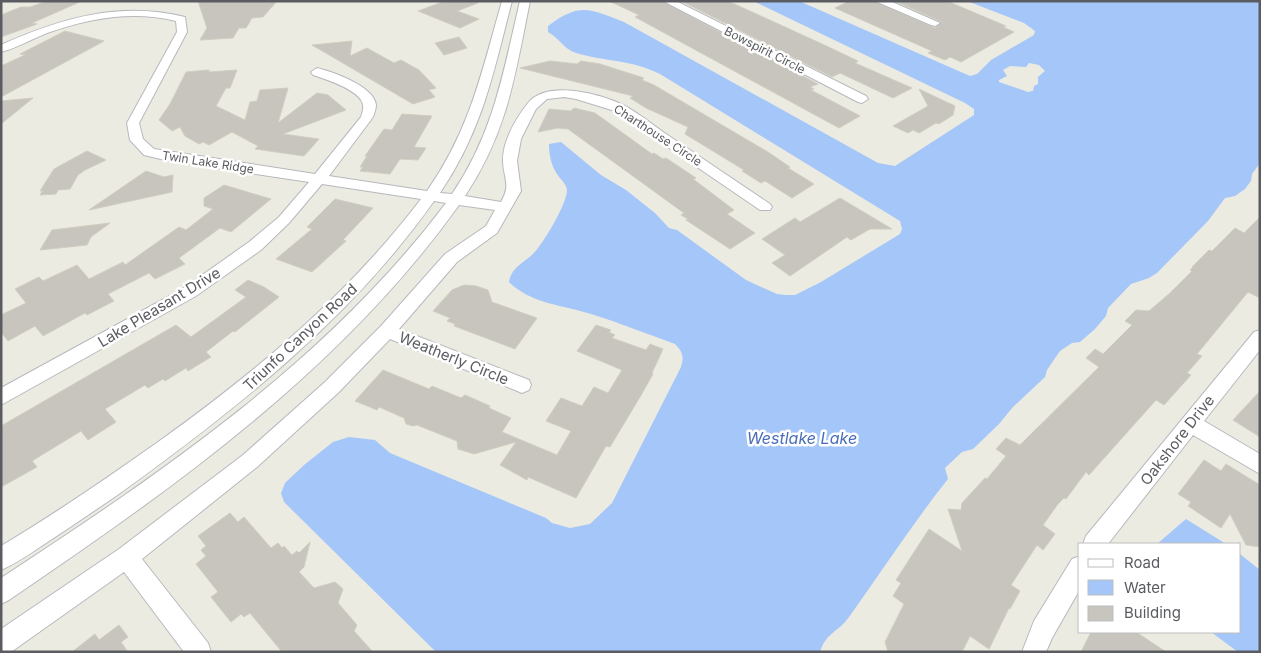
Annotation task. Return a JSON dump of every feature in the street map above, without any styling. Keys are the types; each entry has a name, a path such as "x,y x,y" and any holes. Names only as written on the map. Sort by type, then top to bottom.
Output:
{"street":[{"name":"Triunfo Canyon Road","path":"1,559 59,524 228,403 301,340 364,278 417,216 464,139 475,114 507,1"},
{"name":"Triunfo Canyon Road","path":"1,592 90,533 198,455 289,380 356,316 392,278 438,224 456,200 479,163 492,135 502,102 525,1"},
{"name":"Bowspirit Circle","path":"668,1 862,99"},
{"path":"880,1 935,23"},
{"name":"Twin Lake Ridge","path":"1,49 53,24 80,15 130,7 167,11 181,19 182,32 133,123 137,140 149,152 169,157 456,200"},
{"name":"Lake Pleasant Drive","path":"1,397 190,292 229,266 284,220 320,179 366,117 370,106 366,96 344,82 317,72"},
{"name":"Charthouse Circle","path":"506,206 515,185 510,160 513,145 530,109 540,98 558,94 572,94 592,98 621,109 765,207"},
{"path":"1,644 127,557 250,461 332,387 387,331 451,258 492,228 506,206 456,200"},
{"name":"Weatherly Circle","path":"387,331 522,385"},
{"name":"Oakshore Drive","path":"1095,543 1260,337"},
{"path":"1191,423 1260,465"},
{"path":"127,557 199,652"},
{"path":"1034,652 1043,630 1078,570"}],"water":[{"name":"Westlake Lake","path":"753,1 799,1 970,76 977,74 991,60 1034,35 1035,31 1024,23 967,1 1260,1 1260,163 1252,174 1251,181 1245,189 1235,196 1225,198 1208,221 1157,273 1131,284 1108,308 1106,316 1095,329 1080,342 1072,343 1060,351 1047,370 1045,377 1013,407 999,424 973,449 962,452 945,468 948,479 849,617 829,636 820,652 436,652 284,502 281,493 285,483 333,442 349,437 375,440 390,453 546,518 552,523 570,528 590,524 612,503 681,367 682,355 675,344 602,317 537,299 527,295 509,282 515,269 533,254 543,242 559,214 566,196 567,190 552,163 549,144 561,142 601,175 626,190 655,213 669,228 677,230 746,280 777,294 795,295 821,282 900,234 902,229 900,221 660,74 628,63 587,56 568,49 548,32 548,26 559,18 569,13 585,10 624,22 878,163 895,166 974,115 974,109","holes":["1029,63 1039,65 1045,71 1038,77 1038,84 1034,86 1033,91 1028,92 999,82 999,80 1007,76 1003,70 1010,66 1026,67"]},
{"path":"1186,519 1224,543 1158,543"},
{"path":"1241,555 1260,570 1260,652 1238,652 1212,633 1241,633"}],"building":[{"path":"47,1 82,1 32,23 37,24 1,37 1,15 21,7 30,7"},
{"path":"198,1 277,1 263,17 252,18 246,28 239,28 233,38 200,40 207,28"},
{"path":"445,1 478,1 478,3 457,11 479,19 460,28 418,11"},
{"path":"609,1 661,1 818,84 810,87 814,89 811,90 860,116 839,128 635,17 639,15"},
{"path":"681,1 728,1 858,61 855,63 912,88 893,98 840,73 832,77"},
{"path":"849,1 873,1 935,28 942,22 895,1 947,1 1006,26 1003,27 1014,32 961,62 950,57 945,60 928,53 932,51 835,8"},
{"path":"65,31 104,41 1,97 1,66 25,55 20,54"},
{"path":"459,37 467,48 444,55 435,43"},
{"path":"352,41 350,56 367,48 394,63 401,60 419,70 436,88 429,90 435,97 413,104 312,45"},
{"path":"550,61 577,64 581,61 600,64 644,78 642,80 654,85 768,152 790,167 788,168 814,184 792,198 765,181 761,183 742,171 744,170 685,134 688,127 646,108 630,98 633,96 520,68"},
{"path":"209,70 209,72 237,70 230,88 226,88 216,106 245,120 250,102 257,101 260,90 288,88 278,123 317,93 328,95 346,110 283,134 319,139 304,156 255,149 258,146 232,132 209,145 203,142 199,144 185,136 180,127 172,131 159,120 170,104 186,72"},
{"path":"919,89 955,106 953,115 919,133 913,130 908,133 893,126 928,106"},
{"path":"33,98 1,124 1,101"},
{"path":"574,108 595,113 652,154 654,153 663,159 666,158 696,178 693,179 734,210 727,214 755,233 730,249 686,220 688,219 681,215 684,213 568,129 558,128 538,132 549,109 571,111"},
{"path":"402,114 432,116 414,147 426,148 418,160 400,159 390,174 360,171 363,167 360,167 367,156 365,156 384,129 392,130"},
{"path":"87,151 106,160 78,175 70,189 58,190 56,194 40,195 43,190 40,191 54,169"},
{"path":"146,171 164,177 173,175 172,192 89,210"},
{"path":"224,185 271,199 231,232 220,228 179,258 185,264 155,279 149,273 108,294 114,301 87,315 85,313 43,336 35,326 8,341 1,332 1,315 26,303 15,289 39,277 43,281 77,265 89,279 123,262 125,265 179,227 186,230 213,209 204,206 204,198"},
{"path":"840,198 892,229 870,229 851,240 847,237 790,276 772,263 785,255 762,239 795,218 800,222"},
{"path":"335,199 373,208 343,240 346,241 312,272 276,259 312,229 307,227"},
{"path":"1260,217 1260,298 1248,292 1197,354 1202,356 1187,373 1191,375 1164,405 1156,400 1089,475 1086,472 1066,499 1064,498 1058,504 1043,525 1055,534 1043,550 1037,545 1011,585 1020,591 1009,608 989,649 970,636 962,652 888,652 885,642 904,604 893,596 901,583 896,580 929,529 962,551 948,509 961,510 962,503 985,478 987,479 1006,456 996,449 1006,438 1020,445 1099,367 1086,358 1095,349 1103,354 1132,325 1125,321 1136,310 1149,311 1192,271 1190,270 1192,267 1209,250 1212,251 1235,228 1244,233"},
{"path":"110,223 91,237 87,245 40,250 52,230"},
{"path":"248,280 264,287 279,297 206,352 211,357 188,371 186,368 165,381 163,379 148,388 145,385 105,409 116,422 88,440 81,431 32,461 37,467 1,487 1,426 176,325 191,337 246,297 235,290"},
{"path":"464,285 488,290 492,302 537,318 515,349 454,326 455,324 447,321 450,318 433,311 452,290"},
{"path":"596,325 611,330 609,332 615,335 612,338 646,350 650,344 663,349 653,374 640,397 610,447 606,446 576,498 528,477 527,480 500,465 516,442 474,454 458,449 457,441 417,425 406,424 404,418 379,407 377,410 355,401 383,370 429,389 432,386 461,398 465,395 490,406 489,408 511,418 502,432 557,455 571,431 546,421 561,398 582,406 594,387 608,393 622,370 577,351"},
{"path":"1260,391 1260,437 1233,420"},
{"path":"1204,460 1221,471 1226,464 1260,485 1260,547 1246,545 1230,514 1221,528 1188,506 1191,502 1178,494"},
{"path":"230,513 238,522 244,517 271,548 278,543 282,548 284,546 292,555 297,551 299,553 310,542 304,567 299,572 314,588 335,582 343,589 338,603 357,625 354,631 373,652 282,652 250,613 244,617 241,614 231,622 211,597 218,592 196,564 206,556 201,550 206,546 198,536"},
{"path":"119,625 128,637 121,642 128,652 72,652 95,634 99,640"},
{"path":"1090,633 1138,633 1166,652 1081,652"}]}
